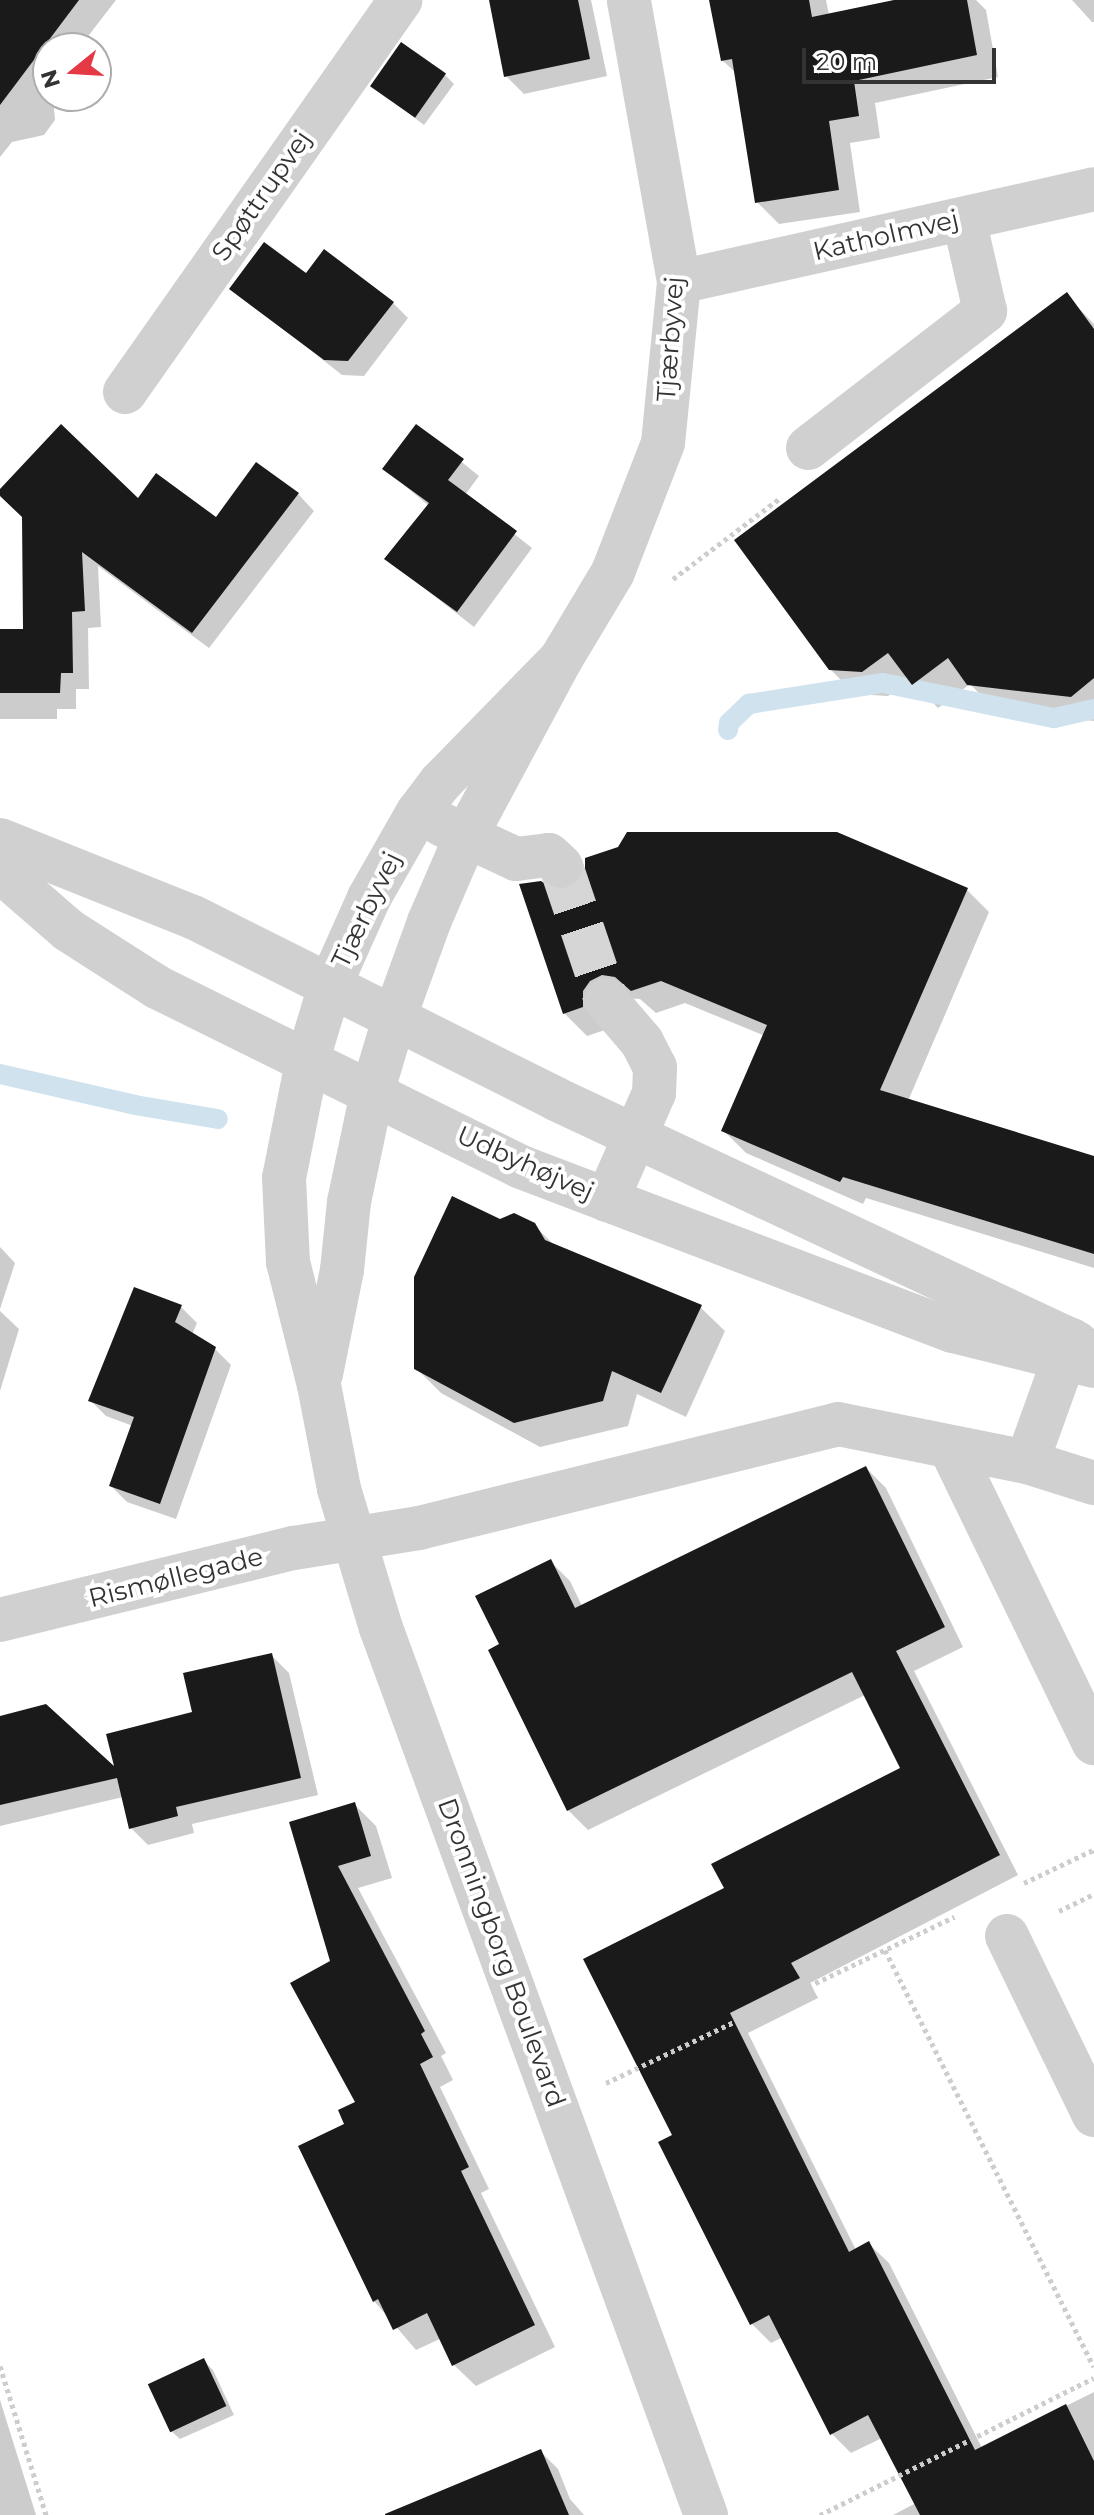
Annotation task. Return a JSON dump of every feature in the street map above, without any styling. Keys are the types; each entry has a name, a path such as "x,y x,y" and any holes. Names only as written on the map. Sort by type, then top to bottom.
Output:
{"street":[{"name":"Spøttrupvej","path":"125,392 400,0"},
{"name":"Tjærbyvej","path":"372,1093 395,1016 466,836 561,659 613,572 663,443 679,282 629,0"},
{"name":"Katholmvej","path":"679,282 1094,189"},
{"path":"808,448 985,311 964,219"},
{"name":"Tjærbyvej","path":"307,1062 331,983 369,898 418,812 440,783 561,659"},
{"path":"418,812 516,859 549,855 561,866"},
{"path":"0,840 193,917 1081,1354 1027,1462"},
{"name":"Udbyhøjvej","path":"0,871 68,930 157,987 521,1167 953,1331 1081,1354"},
{"path":"606,1000 642,1042 655,1067 654,1093 607,1200"},
{"name":"Dronningborg Boulevard","path":"307,1062 284,1178 288,1262 319,1385 328,1439 352,1539 387,1643 706,2515"},
{"name":"Dronningborg Boulevard","path":"319,1385 342,1270 349,1202 372,1093"},
{"name":"Rismøllegade","path":"0,1620 294,1548 419,1528 838,1424 1027,1462 1094,1483"},
{"path":"951,1449 1094,1743"},
{"path":"1007,1936 1094,2115"}],"path":[{"path":"613,572 663,587 791,490 808,448"},
{"path":"1010,1890 1093,1850 1094,1853"},
{"path":"557,2104 968,1910"},
{"path":"885,1950 1094,2367"},
{"path":"0,2366 46,2515"},
{"path":"820,2515 1094,2378"}],"building":[{"path":"0,0 79,0 55,32 32,32 32,62 0,105"},
{"path":"489,0 578,0 590,59 504,77"},
{"path":"709,0 809,0 812,17 894,0 967,0 977,55 854,81 859,116 829,121 839,190 755,203 732,59 721,61"},
{"path":"401,42 446,74 415,118 370,86"},
{"path":"264,242 306,273 324,249 394,302 348,361 324,360 229,289"},
{"path":"1067,292 1094,329 1094,678 1071,697 967,685 948,658 912,685 888,653 862,672 829,670 734,540"},
{"path":"61,424 138,498 156,473 216,517 256,462 299,493 192,633 82,552 85,611 72,612 73,673 61,673 60,693 0,693 0,629 23,629 22,517 0,496 0,489"},
{"path":"416,424 464,459 448,480 517,531 457,612 384,559 429,503 382,469"},
{"path":"627,832 837,832 968,888 880,1090 1094,1156 1094,1254 843,1177 840,1182 721,1131 767,1025 661,981 631,991 615,977 602,975 590,981 583,991 583,1007 563,1014 519,884 541,881 555,890 569,890 580,882 585,872 585,858 618,847"},
{"path":"452,1196 500,1219 514,1213 535,1223 545,1240 702,1305 661,1393 612,1371 603,1401 514,1423 414,1369 414,1277"},
{"path":"134,1287 182,1305 175,1322 216,1347 160,1504 109,1486 134,1417 88,1401"},
{"path":"866,1466 945,1627 896,1651 1000,1855 791,1963 800,1978 730,2013 849,2252 869,2241 975,2450 1066,2404 1094,2461 1094,2515 920,2515 868,2415 830,2435 769,2315 750,2325 658,2142 672,2135 583,1959 724,1888 711,1864 900,1768 852,1672 567,1811 488,1650 499,1644 475,1596 551,1559 575,1608"},
{"path":"272,1653 301,1778 176,1807 178,1816 129,1829 117,1778 0,1805 0,1716 46,1704 114,1766 106,1734 192,1712 183,1673"},
{"path":"355,1802 371,1856 338,1866 425,2031 421,2034 433,2057 420,2064 469,2167 461,2171 535,2325 452,2366 427,2313 393,2330 378,2299 373,2302 298,2146 344,2124 338,2110 355,2102 290,1983 330,1961 289,1822"},
{"path":"204,2358 226,2406 170,2432 148,2384"},
{"path":"541,2449 569,2515 385,2515 385,2514"}],"waterway":[{"path":"728,730 729,723 749,704 883,683 1054,718 1094,709"},
{"path":"0,1074 135,1105 218,1119"}],"tunnel":[{"path":"561,866 606,1000"}]}
